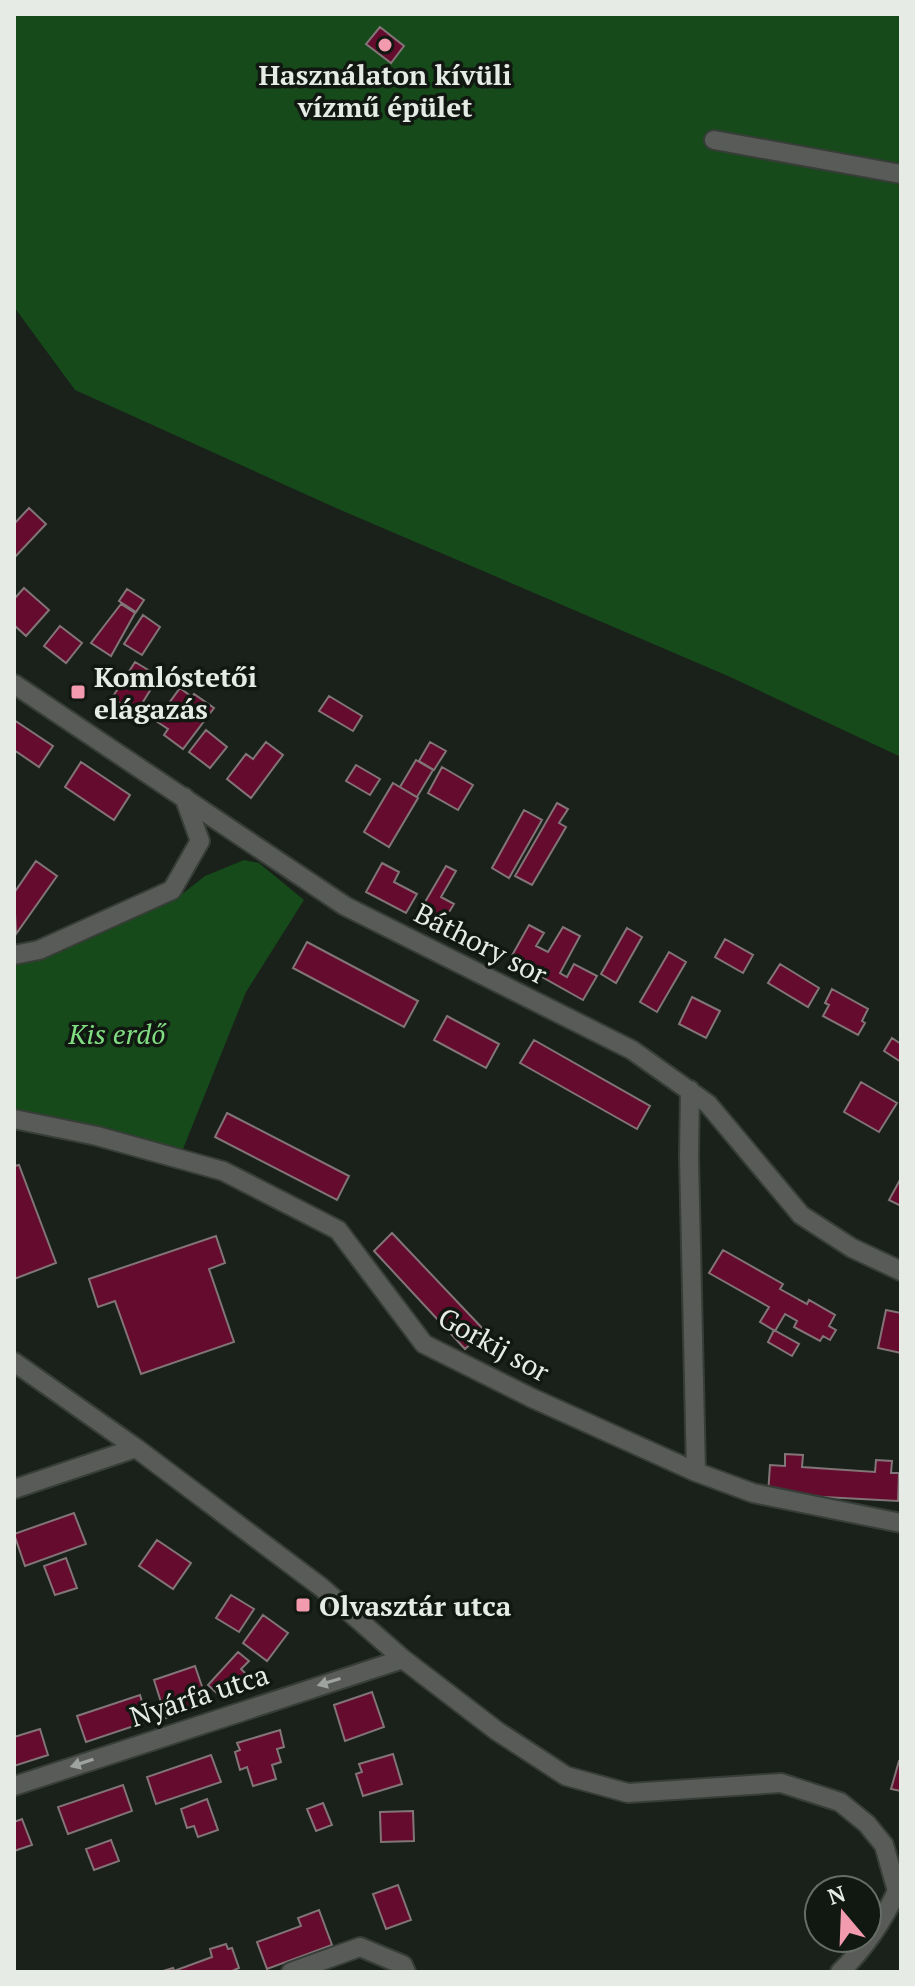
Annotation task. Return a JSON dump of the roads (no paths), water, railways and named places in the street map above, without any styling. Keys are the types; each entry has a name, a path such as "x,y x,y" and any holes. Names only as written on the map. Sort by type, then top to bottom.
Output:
{"street":[{"path":"714,140 901,174"},
{"name":"Báthory sor","path":"14,684 345,906 632,1050 708,1104 801,1215 852,1248 901,1271"},
{"path":"14,955 39,950 172,890 200,841 184,797"},
{"path":"690,1090 696,1472"},
{"name":"Gorkij sor","path":"14,1119 97,1136 223,1171 338,1230 424,1344 532,1398 696,1472 753,1493 901,1523"},
{"path":"14,1362 136,1448 321,1587 403,1659 497,1731 566,1776 628,1793 781,1783 840,1802 867,1824 884,1845 899,1892 880,1926 840,1972"},
{"path":"14,1489 136,1448"},
{"name":"Nyárfa utca","path":"14,1786 403,1659"},
{"path":"291,1972 360,1947 403,1965 406,1972"}],"place":[{"name":"Használaton kívüli vízmű épület","path":"385,45"},
{"name":"Komlóstetői elágazás","path":"78,692"},
{"name":"Olvasztár utca","path":"303,1605"}],"park label":[{"name":"Kis erdő","path":"117,1033"}]}
